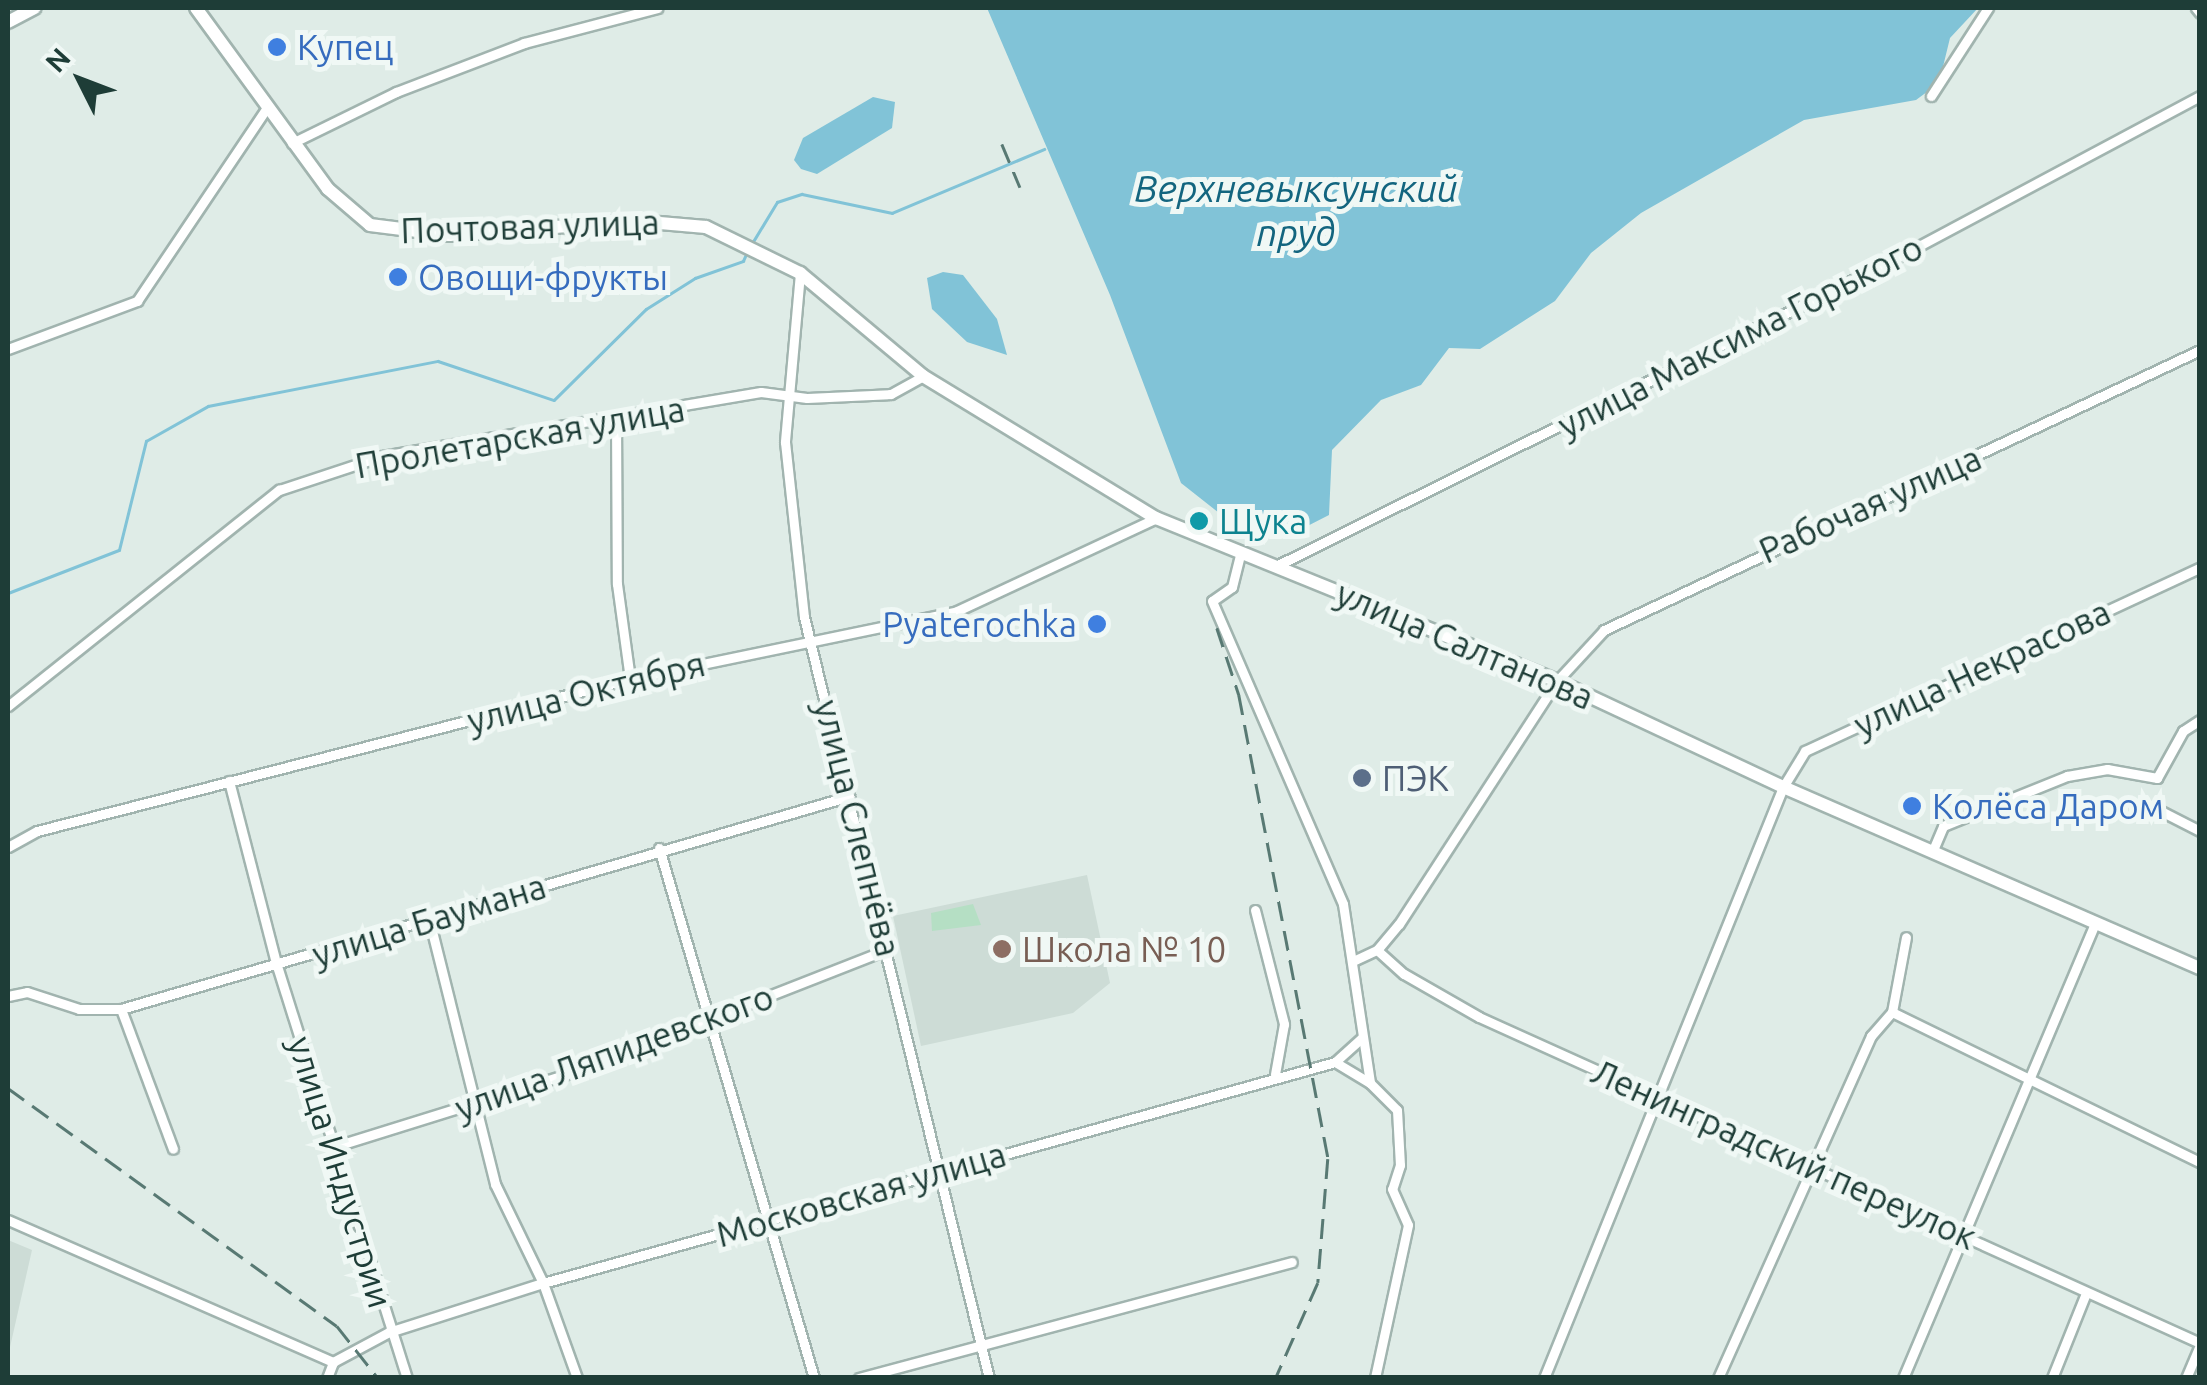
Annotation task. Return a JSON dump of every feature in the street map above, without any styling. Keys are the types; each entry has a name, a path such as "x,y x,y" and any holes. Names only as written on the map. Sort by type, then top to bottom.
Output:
{"main road":[{"path":"8,22 34,8"},
{"name":"Почтовая улица","path":"196,8 266,110 345,208 384,230 448,235 662,221 728,237 769,257"},
{"name":"улица Салтанова","path":"769,257 800,273 923,376 1156,518 1557,681 1783,788 2200,968"}],"street":[{"path":"292,143 396,92 524,43 657,8"},
{"path":"1931,96 1988,8"},
{"name":"улица Максима Горького","path":"1276,566 1886,263 2200,96"},
{"path":"8,348 137,301 266,110"},
{"name":"улица Слепнёва","path":"800,273 786,392 789,496 809,640 889,948 936,1171 989,1378"},
{"name":"Рабочая улица","path":"1377,950 1535,724 1557,681 1604,630 2200,350"},
{"name":"Пролетарская улица","path":"8,706 279,490 382,456 786,392 807,398 891,394 923,376"},
{"path":"616,418 617,584 630,678"},
{"name":"улица Октября","path":"8,847 37,831 630,678 958,611 1156,518"},
{"path":"1240,555 1232,586 1212,601 1343,904 1370,1083"},
{"name":"улица Некрасова","path":"1544,1378 1783,788 1805,751 2200,568"},
{"path":"1933,850 1943,826 2067,776 2107,769 2156,778 2183,731 2200,720"},
{"name":"улица Индустрии","path":"229,781 276,966 407,1378"},
{"name":"улица Баумана","path":"8,996 27,992 97,1012 122,1010 430,923 659,848 850,796"},
{"path":"2155,808 2200,831"},
{"path":"659,848 814,1378"},
{"path":"1254,910 1284,1024 1276,1074"},
{"path":"430,923 495,1184 542,1283 577,1378"},
{"path":"1903,1378 2027,1077 2096,924"},
{"path":"1718,1378 1871,1036 1892,1012 1906,937"},
{"name":"улица Ляпидевского","path":"336,1146 476,1104 712,1019 889,948"},
{"path":"1352,961 1377,950"},
{"name":"Ленинградский переулок","path":"1377,950 1404,974 1479,1017 1657,1094 2200,1344"},
{"path":"122,1010 173,1149"},
{"path":"1892,1012 2200,1162"},
{"path":"1362,1038 1335,1062 1370,1083 1397,1110 1400,1165 1392,1189 1408,1225 1375,1378"},
{"name":"Московская улица","path":"333,1362 390,1332 542,1283 1276,1074 1335,1062"},
{"path":"8,1220 333,1362 327,1378"},
{"path":"859,1378 1292,1262"},
{"path":"2052,1378 2086,1293"},
{"path":"2186,1378 2200,1344"}],"shaded area":[{"name":"Школа № 10","path":"1087,875 1110,983 1073,1013 921,1046 893,916"},
{"path":"8,1240 32,1250 8,1356"}],"green space":[{"path":"973,904 981,925 932,931 931,913"}],"water":[{"name":"Верхневыксунский пруд","path":"987,8 1978,8 1950,38 1939,83 1916,100 1804,120 1641,213 1591,253 1555,301 1480,349 1449,348 1421,385 1381,400 1332,450 1329,515 1286,537 1247,535 1181,483 1110,295"},
{"path":"873,97 895,102 892,128 817,174 801,169 794,160 803,138"},
{"path":"943,272 963,275 997,319 1007,355 967,342 932,309 927,278"}],"waterway":[{"path":"751,245 777,202 802,194 892,213 1044,149"},
{"path":"8,593 119,550 146,441 208,406 438,361 554,400 646,309 695,278 743,261 747,252"}],"railway":[{"path":"1002,144 1020,187"},
{"path":"1217,628 1239,695 1328,1159 1318,1283 1276,1378"},
{"path":"8,1088 337,1326 378,1378"}],"place":[{"name":"Купец","path":"277,47"},
{"name":"Овощи-фрукты","path":"398,277"},
{"name":"Щука","path":"1199,521"},
{"name":"Pyaterochka","path":"1097,624"},
{"name":"ПЭК","path":"1362,778"},
{"name":"Колёса Даром","path":"1912,806"},
{"name":"Школа № 10","path":"1002,949"}]}
